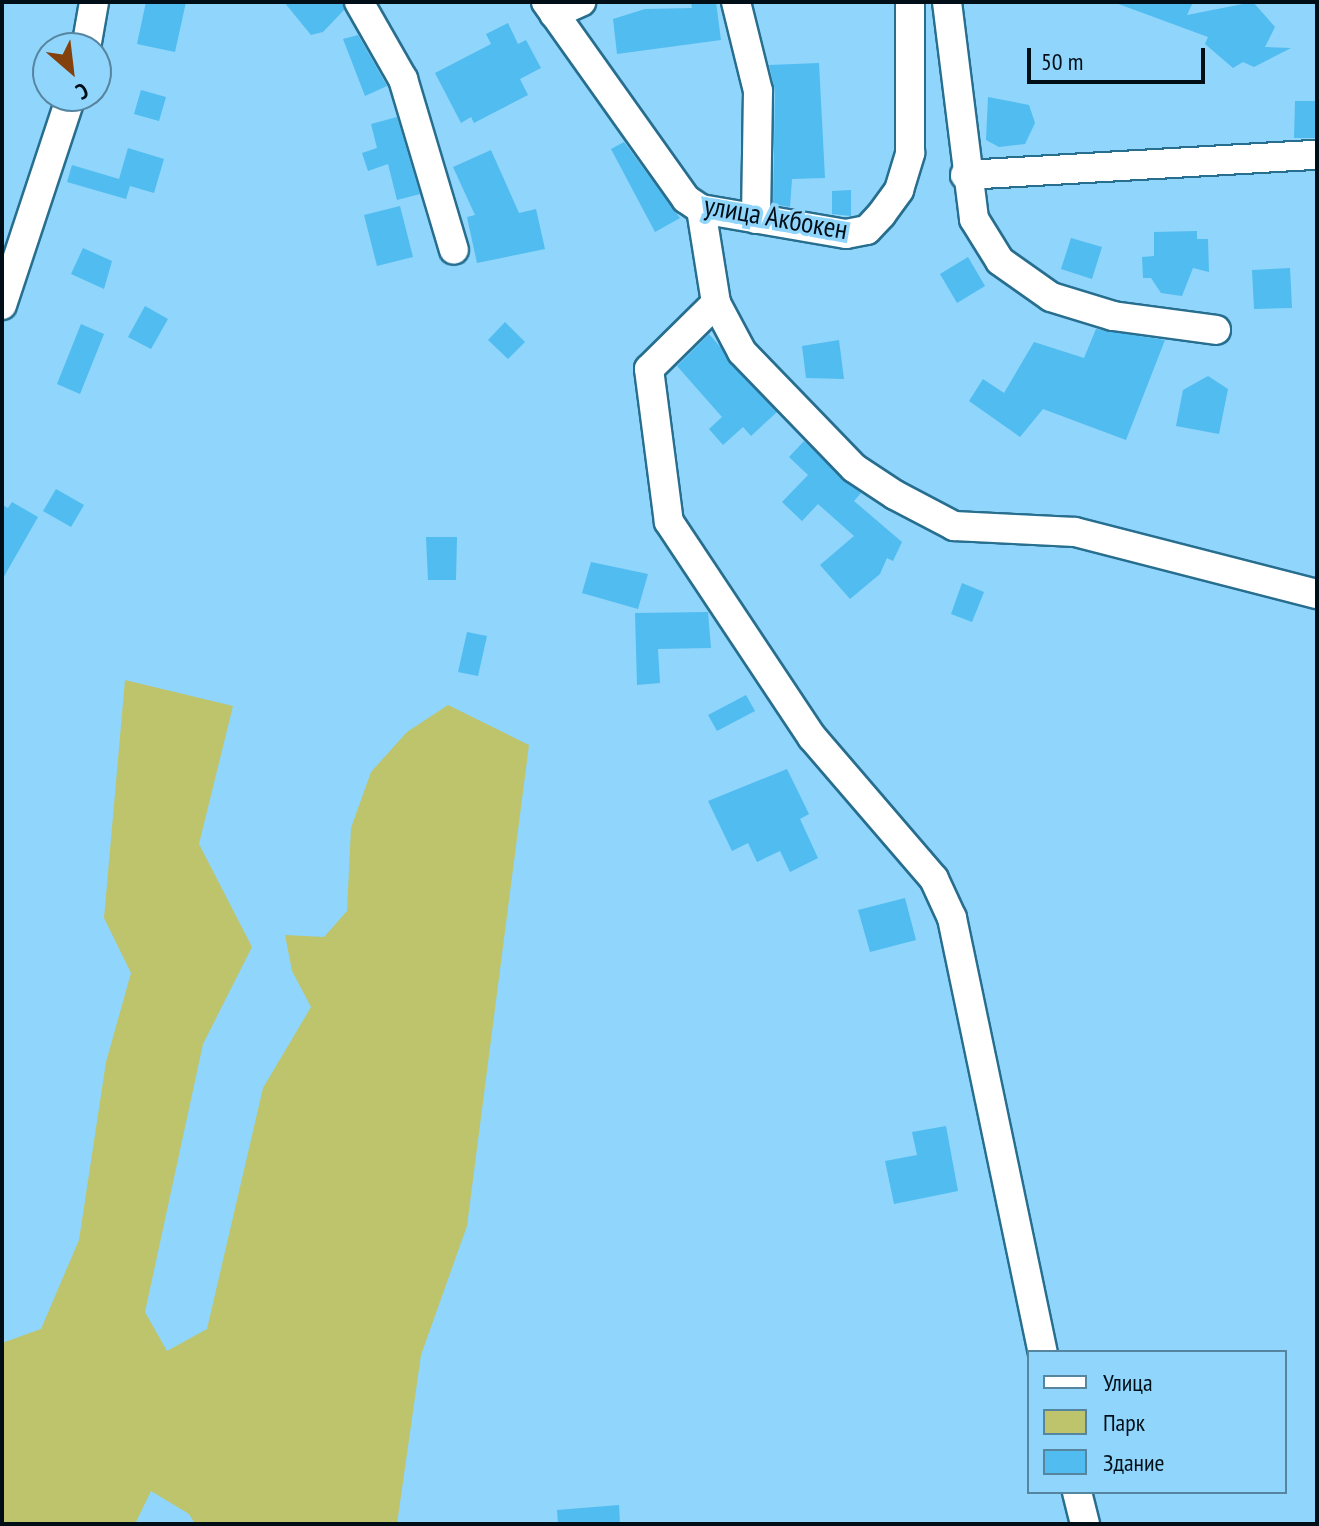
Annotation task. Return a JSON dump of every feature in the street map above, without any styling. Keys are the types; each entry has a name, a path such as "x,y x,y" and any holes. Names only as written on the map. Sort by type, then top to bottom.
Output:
{"street":[{"path":"89,32 94,2"},
{"path":"359,2 403,79 454,250"},
{"path":"550,8 581,2"},
{"path":"736,2 758,91 756,219"},
{"name":"улица Акбокен","path":"550,8 686,199 701,209 846,234 867,230 881,215 899,190 910,153 910,2"},
{"path":"947,2 962,100 965,175 974,219 1000,261 1051,297 1113,316 1216,330"},
{"path":"2,305 66,112"},
{"path":"965,175 1317,155"},
{"path":"701,209 716,303 742,352 854,468 954,526 1075,532 1317,594"},
{"path":"716,303 649,369 669,522 812,737 934,879 952,918 1043,1350"},
{"path":"1078,1494 1085,1524"}],"green space":[{"path":"125,680 233,706 199,844 252,947 203,1044 145,1312 167,1351 207,1329 263,1088 311,1007 292,971 285,935 324,937 347,911 351,828 371,772 407,732 448,705 529,745 467,1226 421,1355 397,1524 195,1524 189,1514 151,1491 135,1524 2,1524 2,1343 41,1329 79,1240 106,1062 131,973 104,918"}],"building":[{"path":"146,2 186,2 175,52 137,44"},
{"path":"284,2 342,2 344,10 323,32 311,35"},
{"path":"691,2 716,2 721,40 617,54 613,19 645,9 692,8"},
{"path":"1113,2 1193,2 1187,15 1253,2 1275,27 1265,47 1291,48 1254,67 1243,62 1233,68 1205,44 1208,37"},
{"path":"508,23 518,44 526,40 541,68 520,79 528,95 474,123 471,117 461,123 435,73 491,44 486,34"},
{"path":"358,35 387,86 365,96 343,39"},
{"path":"819,63 825,178 792,179 790,207 773,204 775,91 769,65"},
{"path":"141,90 166,97 159,121 134,114"},
{"path":"988,97 1029,105 1035,123 1025,144 999,147 986,140"},
{"path":"1295,101 1317,101 1317,138 1294,138"},
{"path":"397,117 420,194 397,200 388,164 368,171 362,153 377,148 371,124"},
{"path":"624,142 680,218 655,232 611,149"},
{"path":"128,148 164,159 154,193 130,186 126,199 67,182 72,165 119,179"},
{"path":"491,150 519,213 536,209 545,249 477,263 467,217 475,215 453,167"},
{"path":"851,190 851,216 832,214 832,191"},
{"path":"400,206 413,257 377,266 364,215"},
{"path":"1197,231 1197,239 1208,239 1209,272 1193,268 1182,296 1161,293 1151,278 1143,278 1142,257 1154,256 1154,232"},
{"path":"1071,238 1102,247 1092,279 1061,269"},
{"path":"83,248 112,261 104,289 71,274"},
{"path":"968,257 985,286 957,303 940,274"},
{"path":"1290,268 1292,308 1254,309 1252,270"},
{"path":"145,306 168,319 151,349 128,337"},
{"path":"505,322 525,342 508,359 488,340"},
{"path":"81,324 104,334 80,394 57,384"},
{"path":"1096,329 1165,340 1126,440 1043,409 1020,437 969,401 983,379 1004,393 1034,342 1084,358"},
{"path":"709,334 777,412 751,436 743,427 723,445 709,429 722,417 677,366"},
{"path":"839,340 844,379 806,378 802,346"},
{"path":"1208,376 1228,389 1219,434 1176,426 1183,390"},
{"path":"804,441 861,493 854,501 902,542 893,561 887,558 880,574 850,599 820,565 854,536 818,504 802,521 782,502 808,475 789,457"},
{"path":"56,489 84,505 71,527 43,511"},
{"path":"12,502 38,517 2,580 2,505 8,508"},
{"path":"426,537 457,537 456,580 428,580"},
{"path":"591,562 648,574 638,609 582,593"},
{"path":"962,583 984,592 972,622 951,614"},
{"path":"708,612 711,648 658,649 660,683 637,685 635,613"},
{"path":"467,632 487,636 478,676 458,672"},
{"path":"746,695 755,711 717,731 708,715"},
{"path":"787,769 809,814 800,819 818,858 790,872 780,851 757,862 748,843 732,851 708,801"},
{"path":"905,898 916,940 870,952 858,910"},
{"path":"946,1126 958,1191 894,1204 885,1161 917,1155 912,1132"},
{"path":"619,1505 620,1524 558,1524 557,1510"}]}
